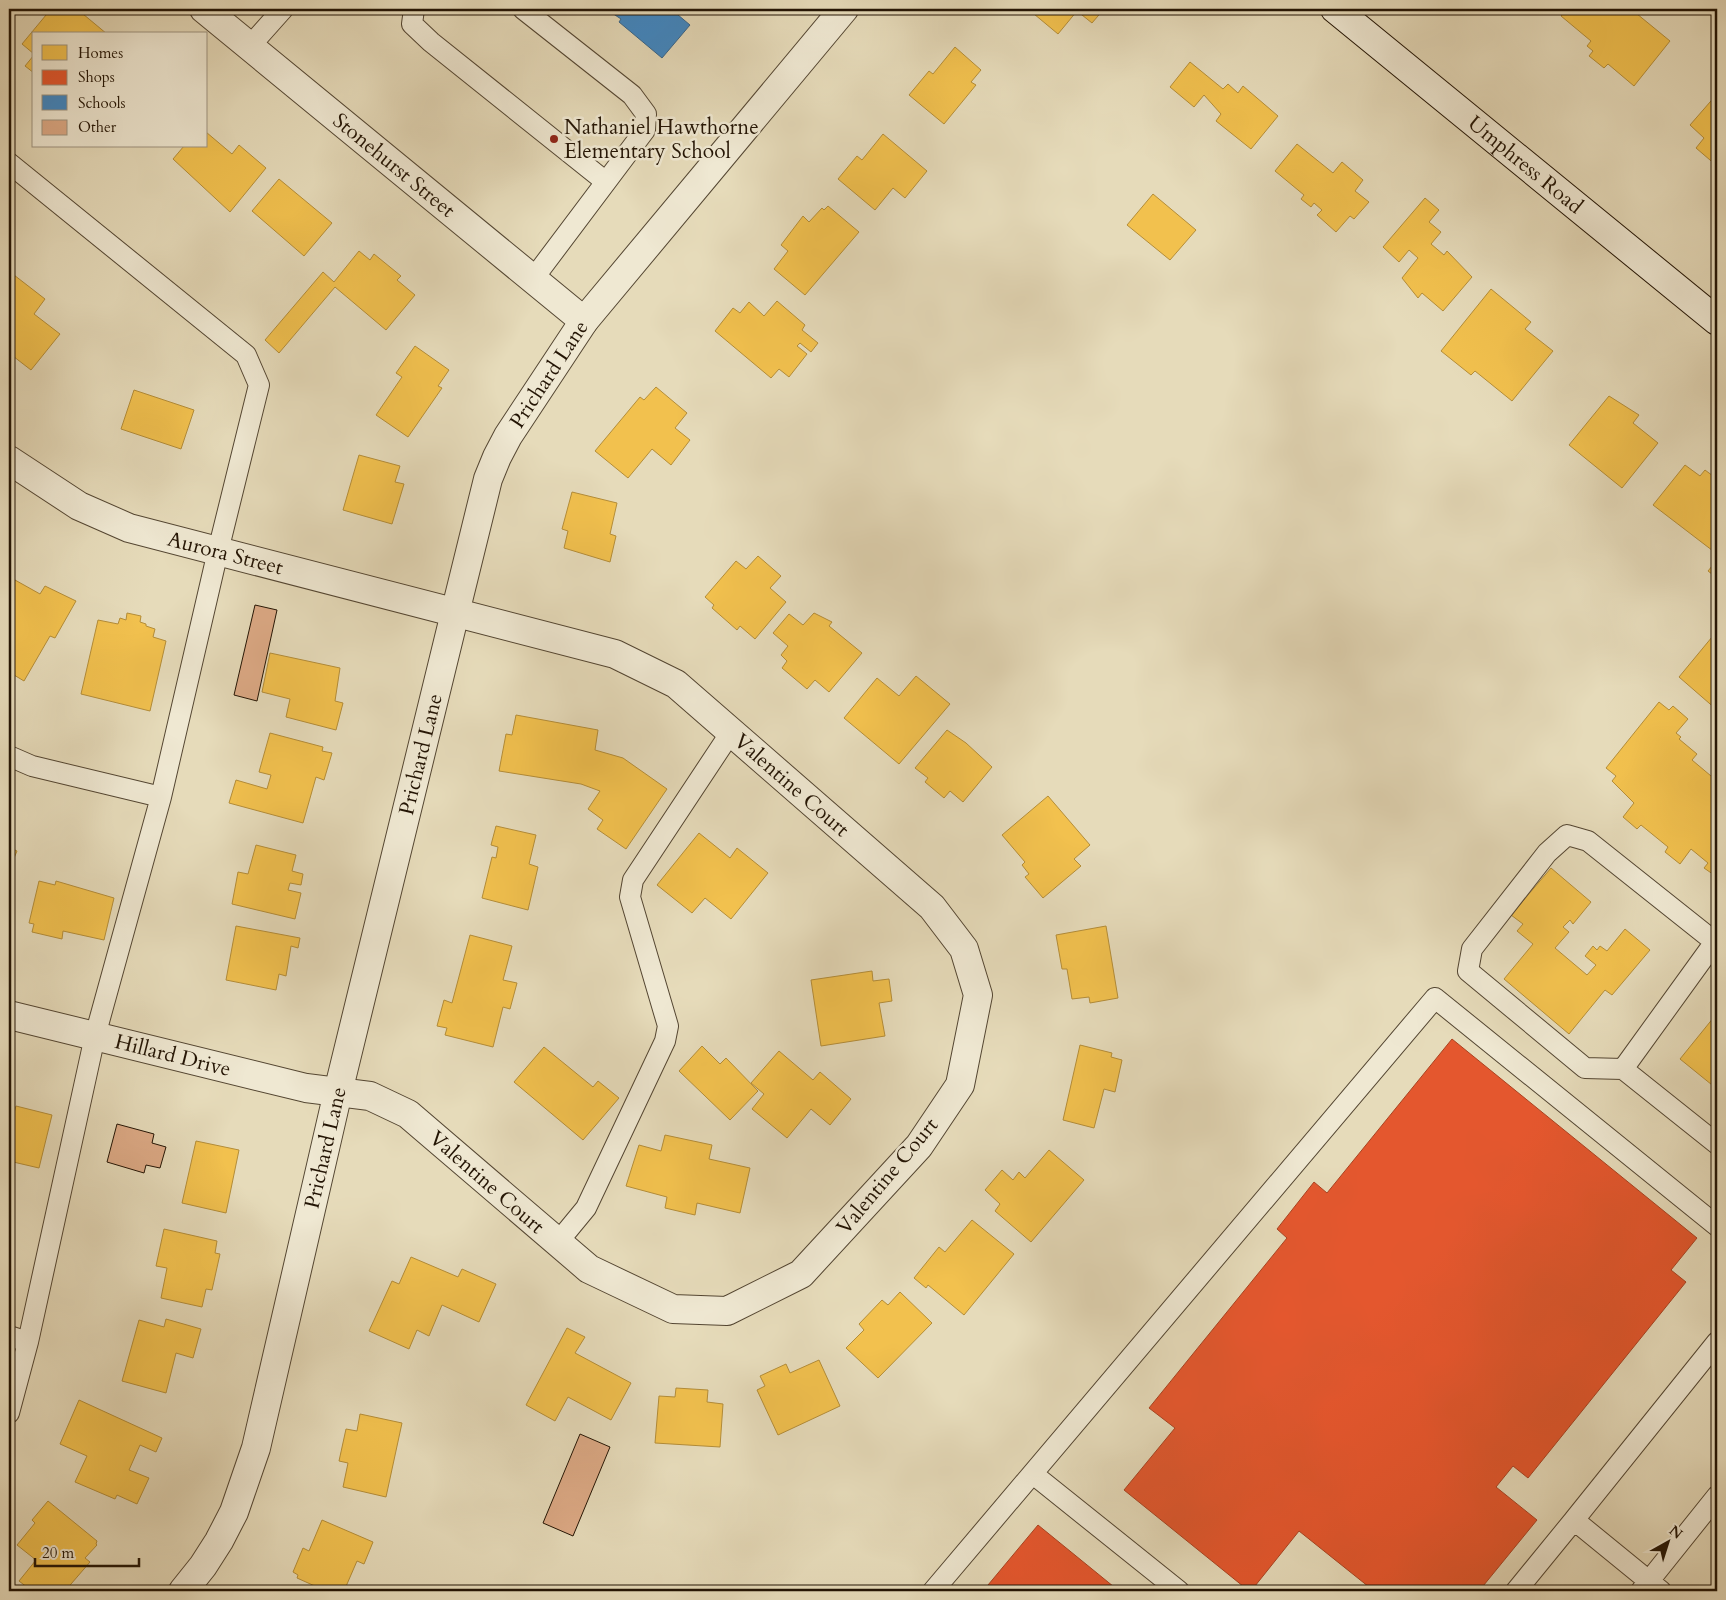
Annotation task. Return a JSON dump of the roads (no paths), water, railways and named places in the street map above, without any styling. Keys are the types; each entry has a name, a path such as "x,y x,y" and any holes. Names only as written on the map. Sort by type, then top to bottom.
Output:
{"street":[{"name":"Stonehurst Street","path":"204,9 584,321"},
{"name":"Prichard Lane","path":"183,1591 203,1566 223,1534 234,1512 256,1448 338,1092 488,479 496,457 584,321 844,9"},
{"name":"Umphress Road","path":"1335,9 1717,321"},
{"name":"Aurora Street","path":"9,460 79,506 129,528 455,613"},
{"name":"Valentine Court","path":"338,1092 370,1096 408,1114 589,1269 673,1309 727,1311 802,1274 919,1146 960,1085 978,995 964,949 932,907 676,684 615,654 455,613"},
{"name":"Hillard Drive","path":"9,1015 306,1088 338,1092"}],"lane":[{"path":"250,46 284,9"},
{"path":"414,9 412,24 431,42 606,182"},
{"path":"523,9 632,95 646,114 646,130 533,279"},
{"path":"9,163 246,355 259,385 161,797 95,1036 28,1342 9,1413"},
{"path":"558,1242 586,1208 665,1041 668,1026 630,896 633,880 731,732"},
{"path":"9,756 32,766 161,797"},
{"path":"1622,1069 1716,941 1588,841 1567,836 1547,853 1472,949 1468,971 1585,1068 1622,1069 1717,1144"},
{"path":"934,1591 1435,998 1717,1226"},
{"path":"9,1336 28,1342"},
{"path":"1516,1591 1717,1342"},
{"path":"1033,1474 1179,1591"},
{"path":"1574,1520 1650,1588 1717,1496"}],"place":[{"name":"Nathaniel Hawthorne Elementary School","path":"554,139"}]}
